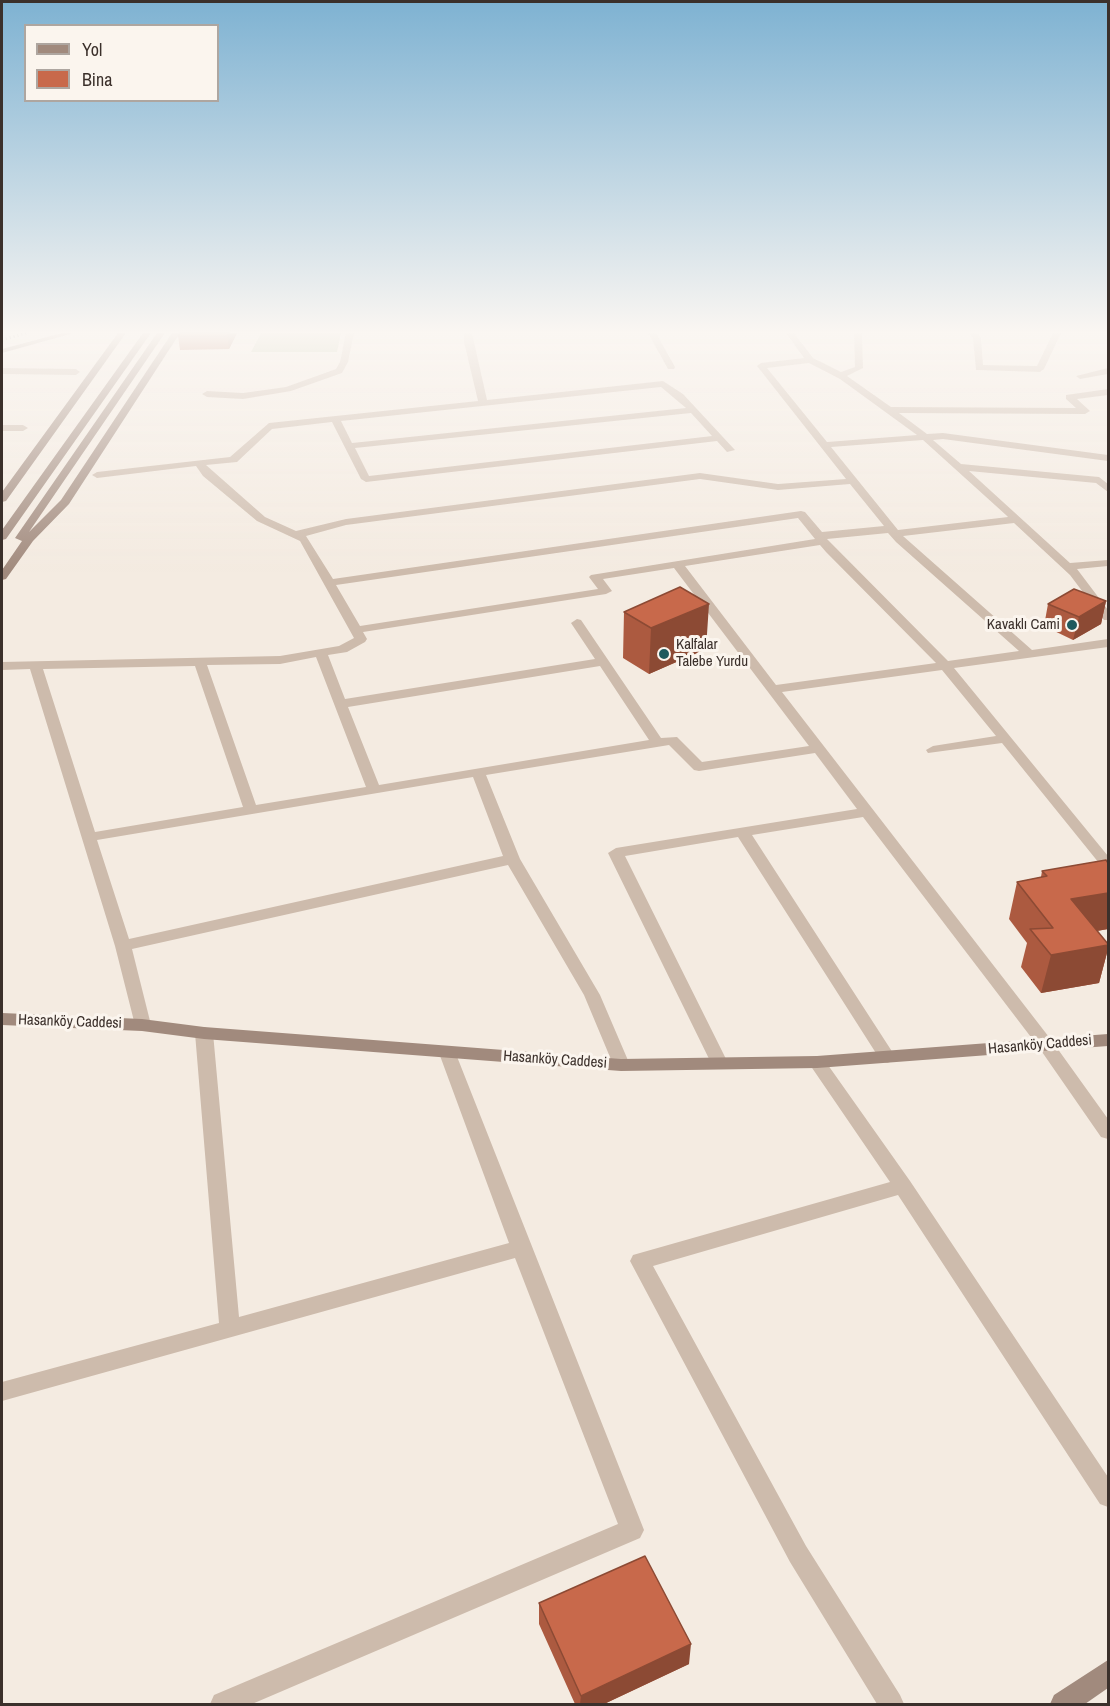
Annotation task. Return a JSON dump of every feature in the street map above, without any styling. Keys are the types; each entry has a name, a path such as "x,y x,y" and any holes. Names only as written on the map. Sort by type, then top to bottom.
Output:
{"main road":[{"path":"2,499 63,413"},
{"path":"2,537 90,413"},
{"path":"2,565 106,413"},
{"path":"2,577 29,539 65,502 124,413"},
{"name":"Hasanköy Caddesi","path":"2,1019 142,1025 204,1033 621,1065 818,1062 1108,1040"},
{"path":"1063,1704 1108,1673"}],"street":[{"path":"97,475 233,460 269,426 394,413"},
{"path":"351,446 668,413"},
{"path":"696,413 730,450"},
{"path":"798,413 893,531 1029,654"},
{"path":"893,413 925,437 1017,519 1067,567 1108,617"},
{"path":"335,419 351,446 366,479 720,438"},
{"path":"2,428 23,428"},
{"path":"825,446 943,436 1108,459"},
{"path":"2,666 280,660 343,649 361,639 304,539 261,519 207,474 199,463"},
{"path":"959,467 1099,480 1108,489"},
{"path":"295,535 346,522 700,476 778,487 853,480"},
{"path":"329,583 801,514 821,539 945,665 1108,865"},
{"path":"356,630 606,591 595,577 821,539 1017,519"},
{"path":"1067,567 1108,563"},
{"path":"677,564 1046,1046 1108,1132"},
{"path":"577,623 657,742"},
{"path":"772,689 1108,643"},
{"path":"321,653 374,790"},
{"path":"200,662 251,810"},
{"path":"341,705 603,662"},
{"path":"36,667 123,946 142,1025"},
{"path":"933,750 1004,739"},
{"path":"89,837 672,740 699,766 817,749"},
{"path":"478,772 512,859 592,995 621,1065"},
{"path":"720,1065 616,853 867,812"},
{"path":"742,832 887,1057"},
{"path":"123,946 512,859"},
{"path":"204,1033 230,1329"},
{"path":"224,1704 632,1530 521,1248 448,1053"},
{"path":"818,1062 1108,1496"},
{"path":"891,1704 798,1554 640,1261 903,1186"},
{"path":"2,1392 521,1248"}],"building":[{"path":"680,587 709,604 651,628 624,612"},
{"path":"1074,589 1106,601 1079,617 1048,604"},
{"path":"1106,860 1108,863 1108,893 1071,899 1108,945 1051,955 1030,929 1053,928 1017,882 1047,876 1042,871"},
{"path":"645,1556 691,1644 581,1696 539,1603"}],"place":[{"name":"Kavaklı Cami","path":"1072,625"},
{"name":"Kalfalar Talebe Yurdu","path":"664,654"}]}
